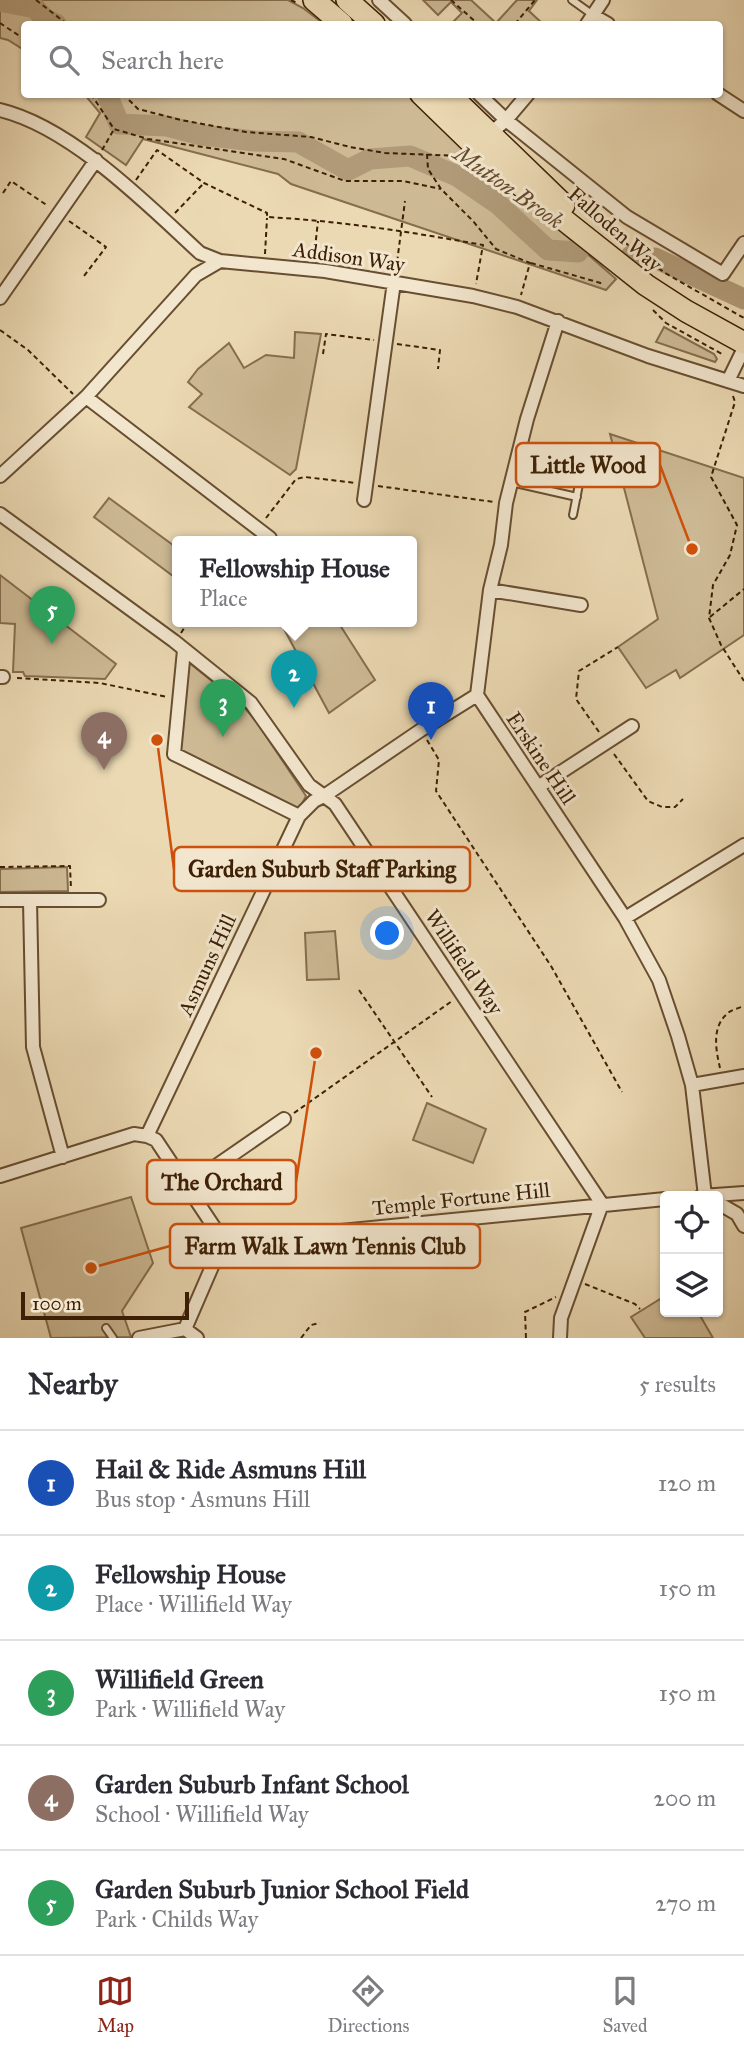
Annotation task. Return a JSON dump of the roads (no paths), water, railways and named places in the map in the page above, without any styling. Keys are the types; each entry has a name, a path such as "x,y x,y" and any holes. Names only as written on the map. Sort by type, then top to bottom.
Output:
{"highway":[{"path":"314,0 338,21"},
{"path":"347,0 371,21"},
{"name":"Falloden Way","path":"427,98 486,140 646,285 744,343"},
{"name":"Falloden Way","path":"452,98 486,140"}],"street":[{"path":"379,0 402,21"},
{"path":"591,20 603,0"},
{"path":"723,97 744,111"},
{"path":"480,98 486,140"},
{"path":"486,140 523,98"},
{"name":"Addison Way","path":"0,110 22,116 96,160 200,253 220,261 313,270 473,296 517,307 648,356 744,386"},
{"path":"486,140 627,217 723,274 744,243"},
{"path":"0,298 96,160"},
{"path":"196,275 200,253"},
{"path":"0,476 84,400 196,275 220,261"},
{"path":"364,500 394,282"},
{"path":"477,695 490,590 501,545 506,503 527,419 558,321"},
{"path":"728,381 744,348"},
{"path":"84,400 267,536"},
{"name":"Willifield Way","path":"0,514 251,703 309,785 335,804 602,1204"},
{"path":"490,590 581,605"},
{"path":"184,650 174,754 299,816"},
{"name":"Asmuns Hill","path":"147,1136 299,816 314,800 477,695"},
{"name":"Erskine Hill","path":"477,695 625,918 659,980 692,1085 703,1191"},
{"path":"538,788 632,726"},
{"path":"625,918 744,845"},
{"path":"0,900 99,900"},
{"path":"30,901 33,1047 63,1157"},
{"path":"692,1085 744,1076"},
{"path":"187,1186 284,1119"},
{"path":"0,1176 134,1134 156,1140 216,1230 219,1243 217,1255 185,1329"},
{"path":"723,1195 744,1193"},
{"name":"Temple Fortune Hill","path":"219,1243 660,1199"},
{"path":"560,1338 561,1318 602,1204"},
{"path":"723,1206 737,1214 744,1226"},
{"path":"139,1338 185,1329 197,1338"}],"lane":[{"path":"572,0 591,20"},
{"path":"573,515 580,479"},
{"path":"511,482 577,497"},
{"path":"106,1328 113,1338"}],"waterway":[{"name":"Mutton Brook","path":"4,0 35,8 49,21"},
{"name":"Mutton Brook","path":"109,98 119,124 167,126 201,135 254,141 298,142 348,170 370,159 410,156 457,176 498,204 548,250 578,252"},
{"name":"Mutton Brook","path":"655,258 744,299"}],"place":[{"name":"Little Wood","path":"692,549"},
{"name":"Garden Suburb Junior School Field","path":"52,644"},
{"name":"Fellowship House","path":"294,708"},
{"name":"Willifield Green","path":"223,737"},
{"name":"Garden Suburb Staff Parking","path":"157,740"},
{"name":"Hail & Ride Asmuns Hill","path":"431,740"},
{"name":"Garden Suburb Infant School","path":"104,770"},
{"name":"The Orchard","path":"316,1053"},
{"name":"Farm Walk Lawn Tennis Club","path":"91,1268"}]}
